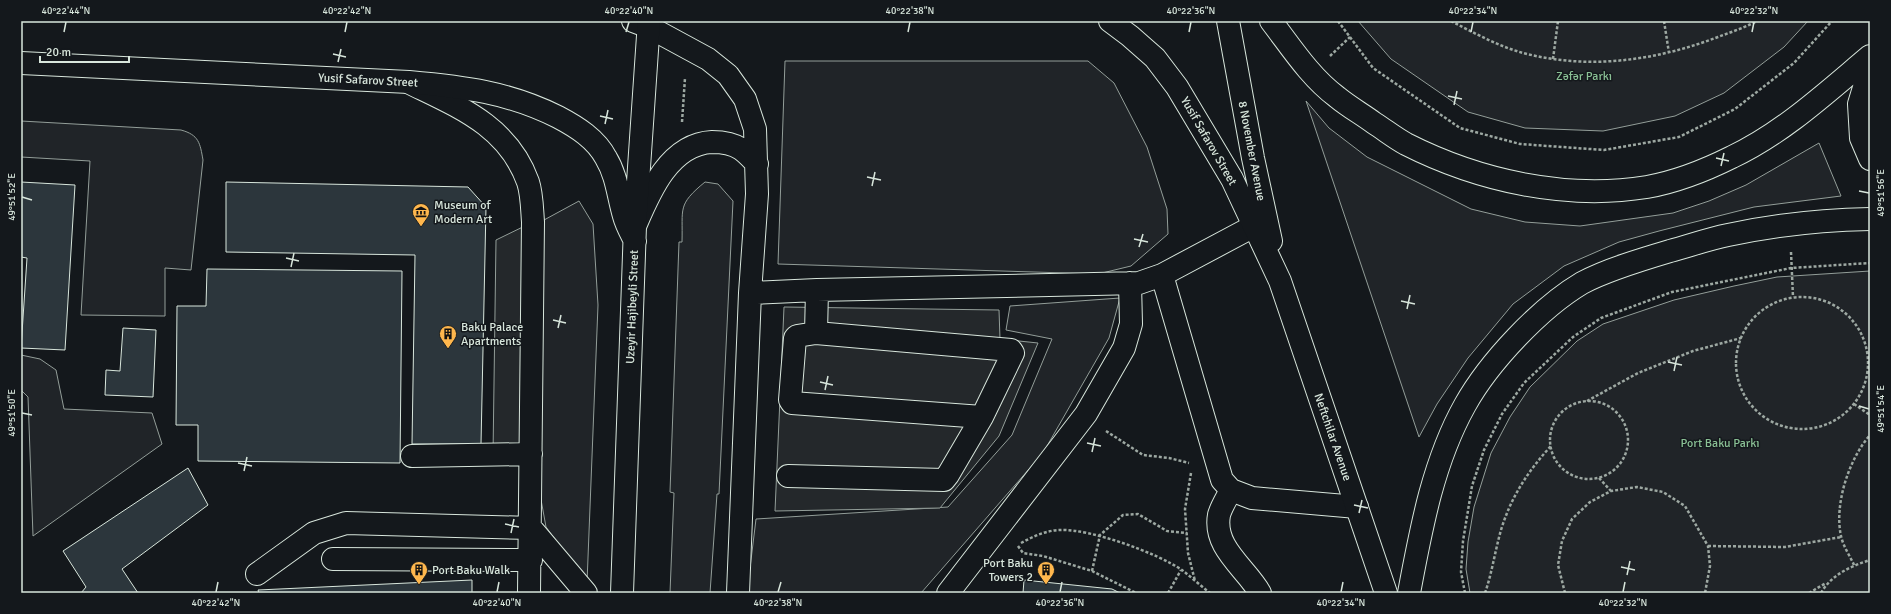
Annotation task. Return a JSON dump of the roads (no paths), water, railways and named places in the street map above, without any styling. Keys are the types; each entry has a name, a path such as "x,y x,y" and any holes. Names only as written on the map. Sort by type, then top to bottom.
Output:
{"main road":[{"name":"Yusif Safarov Street","path":"1110,21 1155,58 1177,86 1232,179 1280,281"},
{"name":"8 November Avenue","path":"1228,21 1253,158 1280,281"},
{"path":"1271,21 1312,73 1336,97 1405,143 1450,164 1514,182 1559,189 1608,191 1648,187 1689,175 1733,157 1768,136 1806,109 1870,56"},
{"path":"644,23 688,49 708,58 728,75 745,99 755,129 757,164 750,293 738,593"},
{"name":"Uzeyir Hajibeyli Street","path":"622,593 644,23"},
{"name":"Yusif Safarov Street","path":"21,63 409,82 464,88 519,100 549,113 591,138 606,157 617,183 624,216 635,233"},
{"path":"1870,68 1859,104 1861,138 1870,159"},
{"path":"409,82 466,110 499,135 517,157 528,184 533,222 531,560 529,593"},
{"path":"635,233 651,190 666,168 688,149 704,142 724,142 741,149 757,164"},
{"path":"1409,593 1418,544 1439,464 1465,405 1500,355 1541,314 1582,283 1638,260 1727,235 1790,224 1870,219"},
{"path":"750,293 817,290 1139,283 1162,275 1254,226"},
{"path":"1162,275 1226,485 1219,515 1219,532 1231,557 1260,593"},
{"name":"Neftchilar Avenue","path":"1280,281 1386,593"},
{"path":"948,593 1086,414 1124,348 1131,324 1130,283"},
{"path":"816,333 817,290"},
{"path":"788,476 944,480 982,417 1013,353 1011,350 816,333 797,336 795,338 790,400 792,403 982,417"},
{"path":"412,456 531,454"},
{"path":"1226,485 1252,498 1357,507"},
{"path":"258,574 314,533 346,523 531,528 586,593"},
{"path":"333,559 531,560"}],"place":[{"name":"Museum of Modern Art","path":"421,227"},
{"name":"Baku Palace Apartments","path":"448,349"},
{"name":"Port Baku Walk","path":"419,585"},
{"name":"Port Baku Towers 2","path":"1046,585"}],"park label":[{"name":"Zəfər Parkı","path":"1584,76"},
{"name":"Port Baku Parkı","path":"1720,443"}]}
